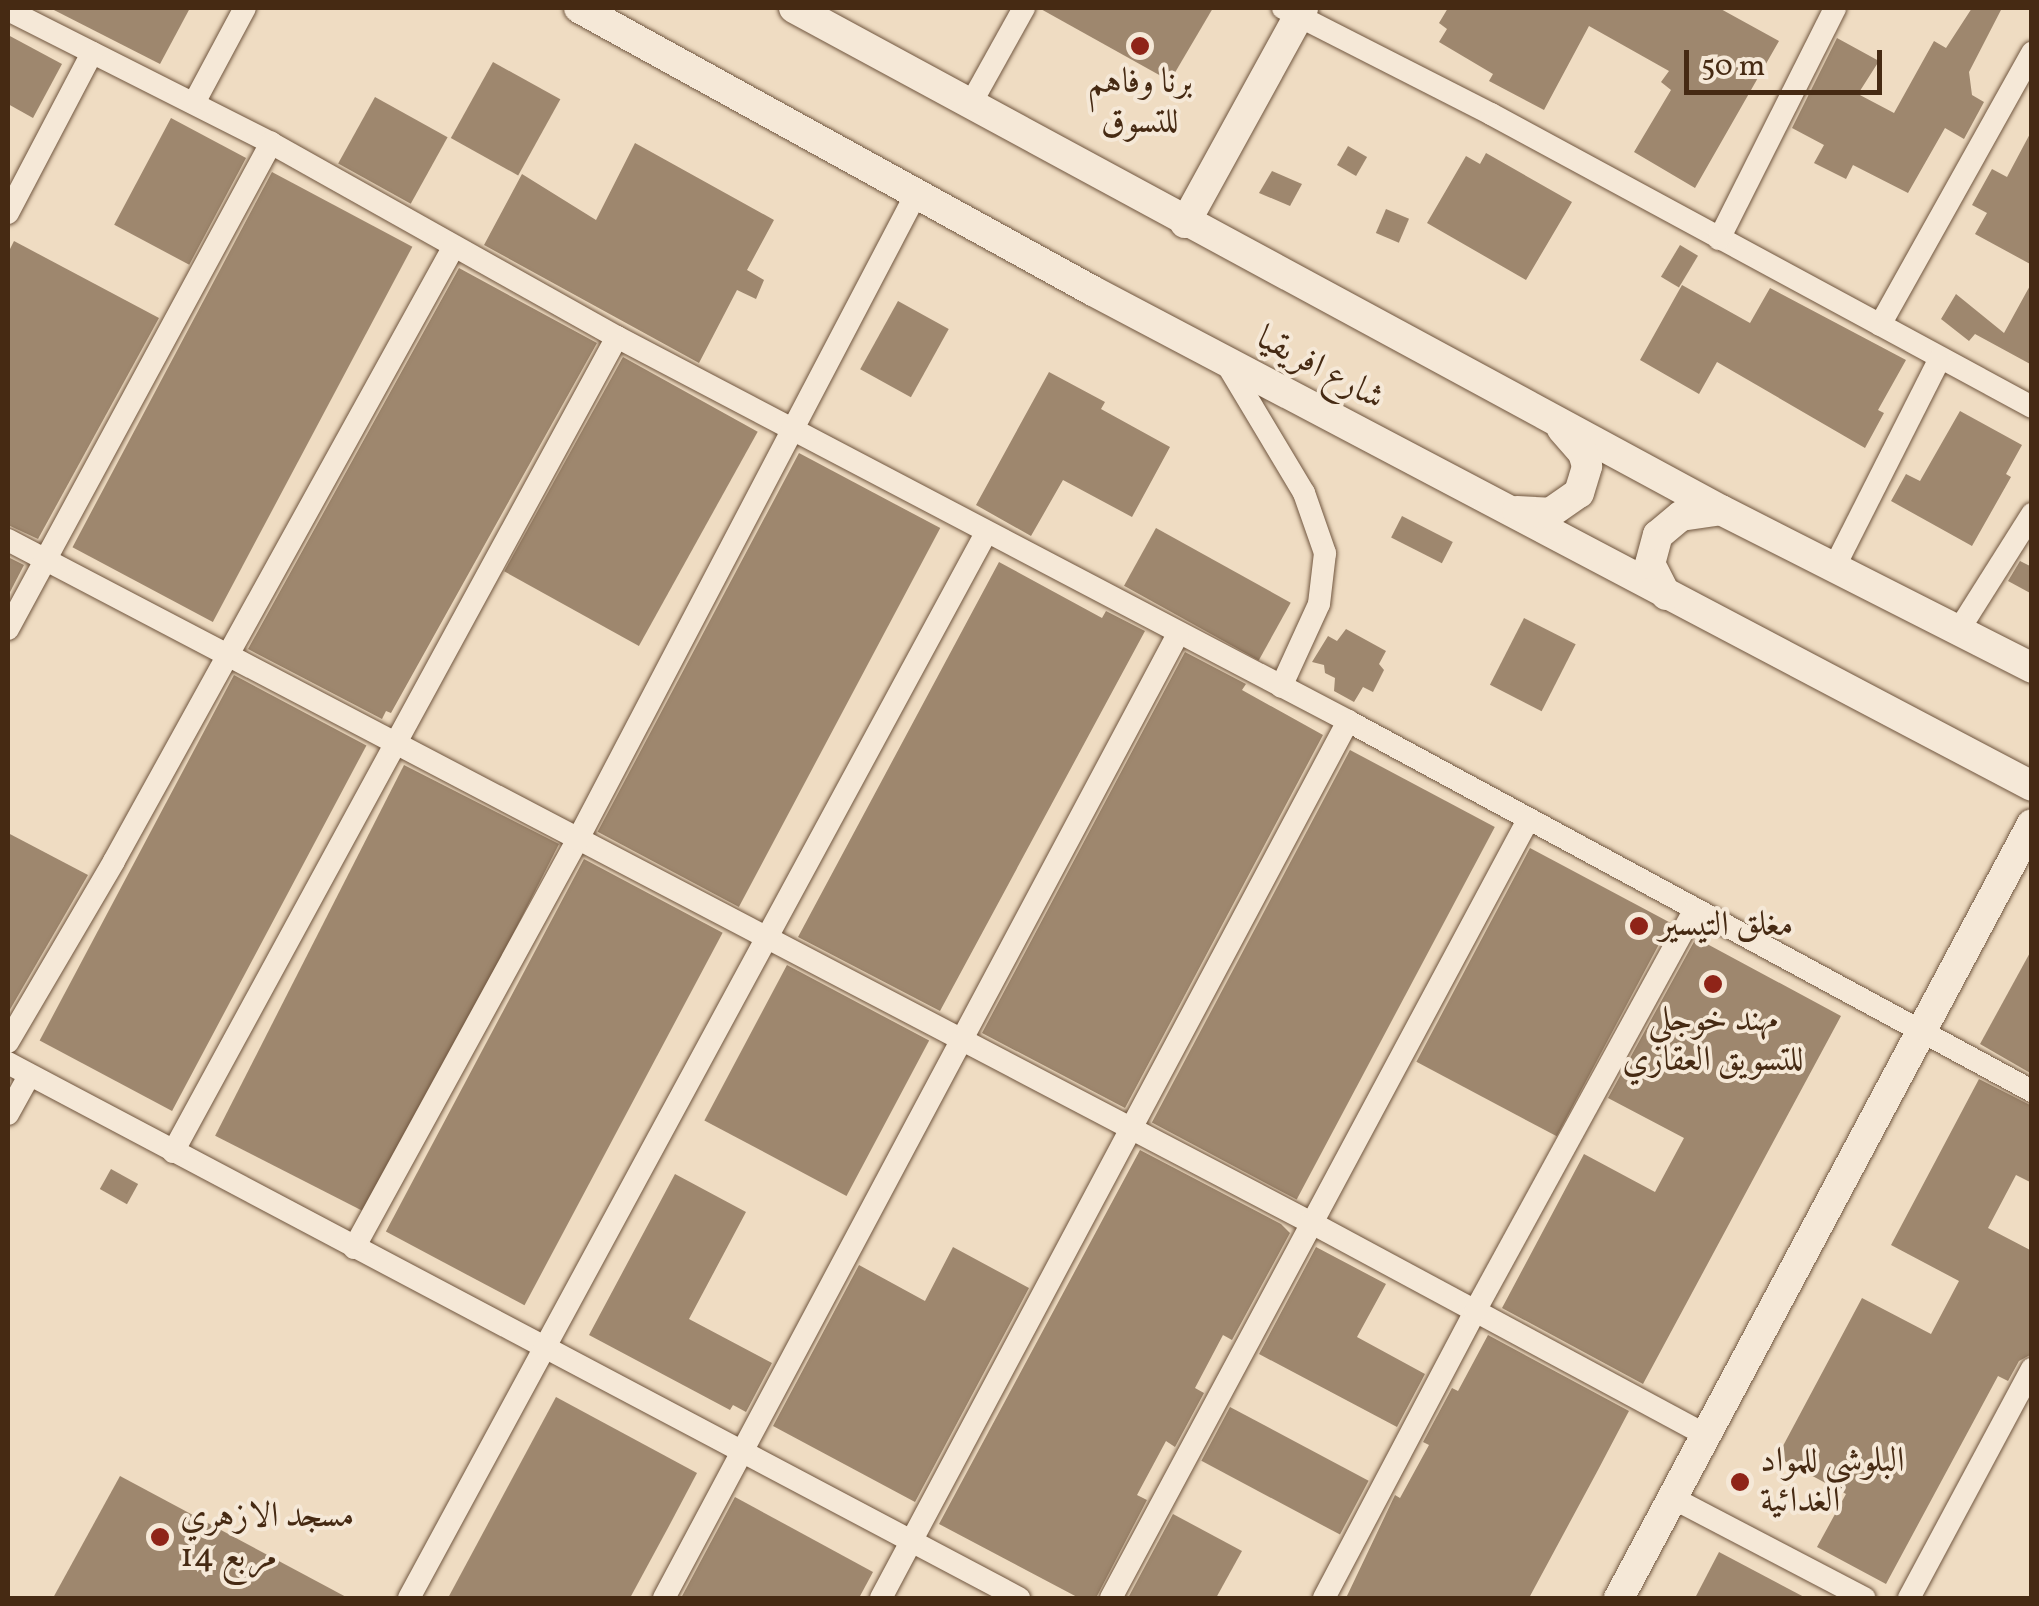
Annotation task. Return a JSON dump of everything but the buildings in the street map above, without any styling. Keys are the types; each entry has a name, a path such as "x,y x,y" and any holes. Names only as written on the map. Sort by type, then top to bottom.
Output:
{"street":[{"path":"194,103 245,8"},
{"name":"شارع افريقيا","path":"579,8 1225,361 2032,786"},
{"name":"شارع افريقيا","path":"794,8 1184,223 1721,510 1960,628 2032,668"},
{"path":"970,105 1024,8"},
{"path":"1720,239 1836,8"},
{"path":"8,10 270,143 617,337 1348,721 2032,1092"},
{"path":"1184,223 1294,10 2032,408"},
{"path":"8,213 92,53"},
{"path":"1880,326 2032,53"},
{"path":"8,630 270,143"},
{"path":"354,1248 578,839 916,194"},
{"path":"8,1042 114,862 224,656 453,248"},
{"path":"173,1152 617,337"},
{"path":"1834,568 1940,358"},
{"path":"1225,361 1304,494 1325,553 1319,604 1280,687"},
{"path":"1509,510 1550,513 1562,509 1586,481 1582,453 1554,420"},
{"path":"1666,595 1650,564 1658,534 1681,516 1721,510"},
{"path":"1960,628 2032,514"},
{"path":"409,1598 986,533"},
{"path":"8,540 394,746 1310,1222 1706,1436"},
{"path":"664,1598 1178,634"},
{"path":"880,1598 1348,721"},
{"path":"1111,1598 1528,820"},
{"path":"1619,1598 2032,824"},
{"path":"1324,1598 1474,1311 1695,909"},
{"path":"8,1063 1019,1598"},
{"path":"8,1114 29,1076"},
{"path":"1908,1598 2032,1369"},
{"path":"1673,1498 1864,1598"}],"place":[{"name":"برنا وفاهم للتسوق","path":"1140,46"},
{"name":"مغلق التيسير","path":"1639,926"},
{"name":"مهند خوجلي للتسويق العقاري","path":"1713,984"},
{"name":"البلوشي للمواد الغدائية","path":"1740,1482"},
{"name":"مسجد الازهري مربع 14","path":"160,1537"}]}
